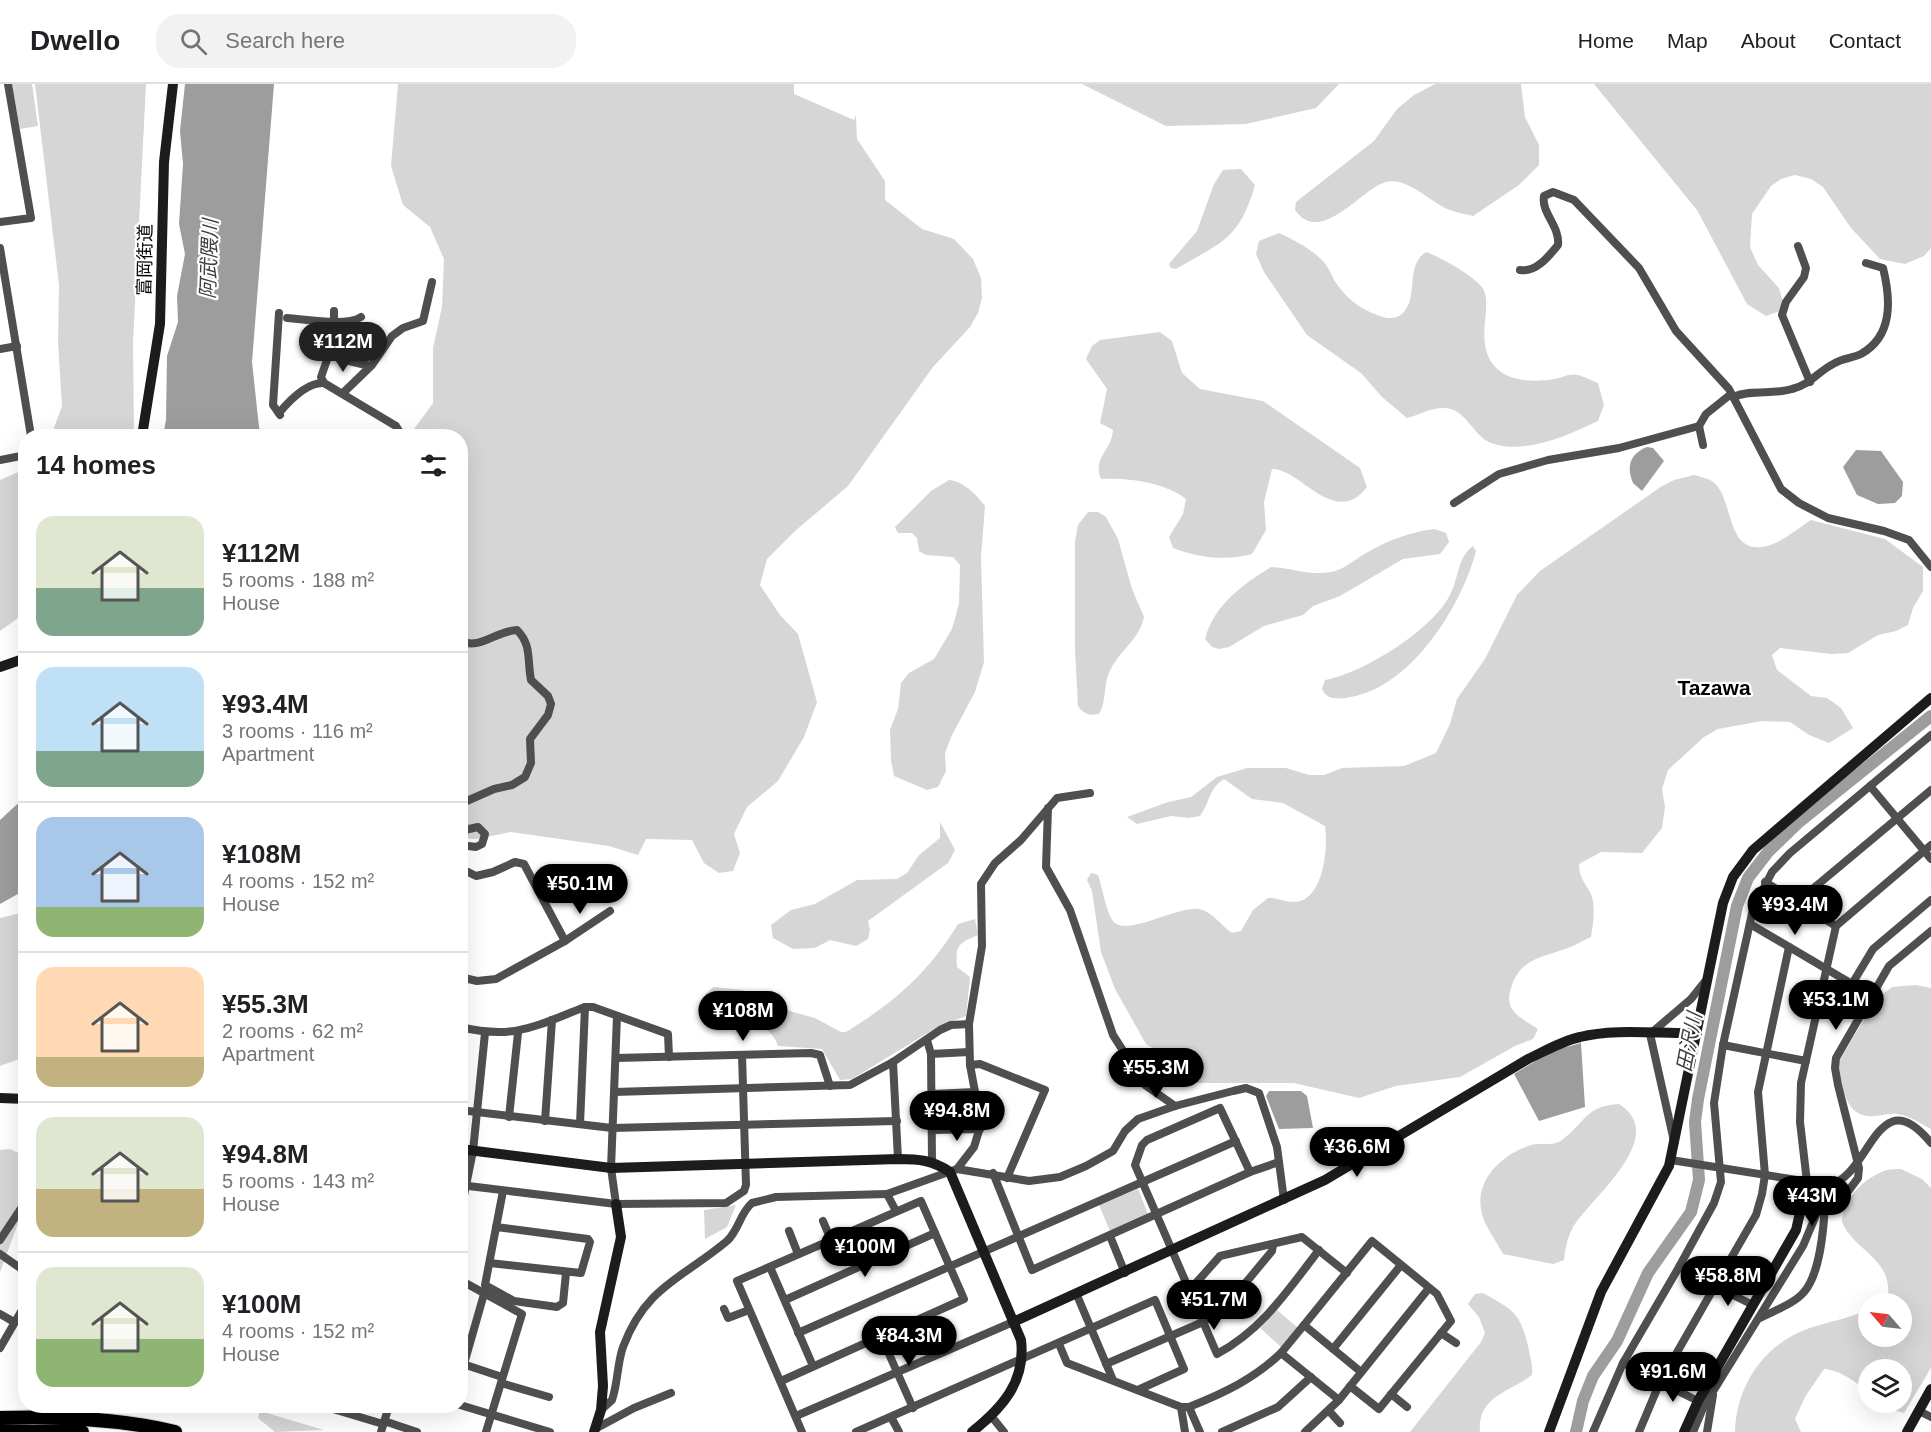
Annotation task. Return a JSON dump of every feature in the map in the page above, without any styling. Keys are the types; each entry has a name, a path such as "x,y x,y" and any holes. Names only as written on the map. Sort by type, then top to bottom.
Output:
{"highway":[{"path":"0,1418 88,1418 123,1421 175,1432"},
{"path":"0,1432 82,1432"}],"street":[{"name":"富岡街道","path":"143,429 160,324 164,162 173,84"},
{"path":"0,93 9,88 31,218 0,222"},
{"path":"1520,270 1526,272 1543,262 1558,245 1557,232 1544,205 1544,196 1553,192 1568,196 1593,218 1639,268 1676,331 1732,395 1775,481 1788,495 1828,518 1884,531 1909,540 1931,567"},
{"path":"1798,246 1806,268 1804,277 1786,302 1782,315 1810,382"},
{"path":"0,251 30,429"},
{"path":"1703,445 1699,426 1706,414 1732,395 1784,391 1810,382 1834,363 1859,355 1882,337 1887,316 1885,276 1883,268 1866,263"},
{"path":"343,393 370,366 392,336 403,328 423,321 432,282"},
{"path":"324,383 321,377 334,340 334,311"},
{"path":"279,313 273,405 279,414 289,401 305,390 324,383 398,429"},
{"path":"287,318 353,321 361,317"},
{"path":"0,349 17,346"},
{"path":"330,350 345,360 370,366"},
{"path":"1454,503 1499,474 1508,471 1548,460 1619,448 1699,426"},
{"path":"0,460 18,457"},
{"path":"468,644 479,644 504,630 516,630 525,638 529,648 531,680 548,696 551,704 548,715 530,739 531,763 525,777 512,785 494,789 468,800"},
{"path":"0,667 18,661"},
{"path":"1549,1432 1601,1292 1664,1180 1671,1160 1727,889 1743,861 1777,828 1931,698"},
{"path":"1593,1432 1623,1364 1719,1193 1722,1169 1714,1102 1723,1045 1755,901 1765,882 1790,853 1931,735"},
{"path":"1870,786 1931,860"},
{"path":"1797,902 1931,790"},
{"path":"601,1410 612,1400 616,1370 624,1344 647,1305 669,1281 727,1240 752,1203 776,1197 887,1194 953,1170 974,1147 980,1129 970,1065 969,1024 982,946 981,884 985,874 1057,798 1090,793"},
{"path":"1048,808 1050,813 1046,867 1070,910 1113,1035 1145,1085 1175,1106"},
{"path":"468,829 478,827 485,834 482,844 476,847 468,846"},
{"path":"1684,1432 1698,1401 1796,1230 1807,1182 1799,1104 1806,1061 1836,926 1931,845"},
{"path":"468,872 476,876 493,872 515,862 524,864 565,941"},
{"path":"1765,882 1836,926"},
{"path":"1750,924 1826,971 1854,983 1873,949 1931,900"},
{"path":"468,979 477,981 496,978 565,941 610,910"},
{"path":"1693,1432 1714,1391 1803,1246 1821,1203 1839,1196 1856,1183 1860,1173 1834,1068 1836,1058 1889,966 1931,931"},
{"path":"1639,1432 1660,1382 1756,1215 1765,1175 1757,1104 1765,1054 1789,947"},
{"path":"1650,1034 1691,999 1708,978"},
{"path":"580,1124 585,1007"},
{"path":"468,1029 485,1033 518,1033 585,1007 668,1034 669,1057"},
{"path":"594,1431 601,1410 603,1386 600,1332 621,1237 611,1168 617,1016"},
{"path":"545,1121 552,1020"},
{"path":"614,1092 850,1085 951,1025 969,1024"},
{"path":"468,1168 473,1151 485,1033"},
{"path":"509,1117 518,1033"},
{"path":"796,1416 1125,1273 1284,1200 1325,1180 1545,1051 1581,1037 1697,1033"},
{"path":"1650,1034 1675,1143"},
{"path":"927,1040 931,1054 933,1162"},
{"path":"1723,1045 1806,1061"},
{"path":"931,1054 969,1052"},
{"path":"468,1187 616,1204 726,1203 744,1191 742,1055"},
{"path":"616,1058 820,1055 830,1086"},
{"path":"892,1062 898,1159"},
{"path":"970,1065 980,1064 1045,1090 1007,1178"},
{"path":"468,1150 611,1168 926,1159 953,1170 1038,1180 1060,1177 1086,1167 1113,1151 1125,1131 1138,1119 1175,1106 1233,1091 1254,1089 1259,1093 1274,1131 1284,1200"},
{"path":"932,1094 975,1092"},
{"path":"0,1098 18,1099"},
{"path":"1250,1172 1220,1108 1142,1145 1135,1165 1217,1354 1241,1341 1265,1318 1319,1250"},
{"path":"468,1111 612,1128 897,1121"},
{"path":"1671,1160 1807,1182 1837,1183 1851,1173 1875,1134 1891,1121 1908,1124 1918,1129 1931,1143"},
{"path":"933,1130 980,1129"},
{"path":"798,1333 1236,1141"},
{"path":"993,1173 1032,1270 1250,1172 1280,1162"},
{"path":"953,1170 1021,1340 1015,1383 1005,1403 992,1417 972,1432"},
{"path":"503,1191 485,1285 514,1301 557,1307 563,1303 566,1273"},
{"path":"887,1194 896,1211"},
{"path":"781,1381 964,1299 921,1201 736,1281 802,1432"},
{"path":"1759,1319 1803,1294 1808,1287 1816,1269 1825,1202"},
{"path":"0,1240 18,1213"},
{"path":"823,1221 831,1240"},
{"path":"490,1263 581,1273 590,1242 588,1239 496,1227"},
{"path":"789,1231 798,1254"},
{"path":"785,1300 935,1233"},
{"path":"1110,1236 1125,1273"},
{"path":"1189,1286 1196,1283 1220,1256 1302,1237 1347,1273"},
{"path":"1185,1407 1240,1386 1262,1371 1281,1353 1372,1241 1437,1294 1451,1321 1379,1409 1350,1386"},
{"path":"1106,1364 1203,1322 1229,1303 1272,1251 1273,1245"},
{"path":"0,1254 18,1266"},
{"path":"1333,1349 1401,1265"},
{"path":"770,1267 813,1366"},
{"path":"1678,1267 1753,1305"},
{"path":"468,1285 522,1314 486,1432"},
{"path":"1305,1432 1339,1400 1429,1288"},
{"path":"1076,1293 1113,1380"},
{"path":"468,1345 484,1294"},
{"path":"856,1432 1155,1300 1184,1369 1140,1389"},
{"path":"724,1309 728,1318 749,1310"},
{"path":"0,1314 14,1322"},
{"path":"0,1348 18,1316"},
{"path":"1304,1325 1361,1372"},
{"path":"1441,1333 1456,1343"},
{"path":"881,1336 913,1407"},
{"path":"1059,1344 1067,1363 1185,1407 1200,1432"},
{"path":"1281,1353 1339,1400"},
{"path":"1623,1364 1698,1401"},
{"path":"468,1366 549,1397"},
{"path":"1222,1432 1278,1407 1311,1377"},
{"path":"1908,1432 1931,1389"},
{"path":"1707,1432 1714,1391"},
{"path":"594,1431 634,1408 672,1393"},
{"path":"1391,1394 1407,1407"},
{"path":"1185,1407 1185,1432"},
{"path":"468,1408 550,1432"},
{"path":"1329,1411 1340,1423"},
{"path":"1919,1411 1931,1418"},
{"path":"344,1413 383,1426 417,1432"},
{"path":"891,1417 899,1432"},
{"path":"992,1417 1004,1432"}],"shaded area":[{"path":"12,84 32,84 38,126 20,129"},
{"path":"35,84 146,84 133,343 134,429 54,429 62,406 58,343 59,285"},
{"path":"398,84 794,84 794,94 854,120 856,115 857,139 885,181 885,200 922,229 954,239 973,259 981,278 982,298 978,313 970,327 933,367 848,486 795,531 767,559 760,585 780,615 798,634 817,702 804,737 778,781 747,807 734,834 740,853 733,871 719,873 704,863 692,840 646,839 638,855 609,846 511,832 468,838 468,429 414,429 433,403 433,348 442,307 444,259 430,227 403,205 391,166"},
{"path":"1082,84 1339,84 1316,108 1246,124 1166,126"},
{"path":"1435,84 1521,84 1525,117 1539,145 1539,165 1519,185 1473,216 1450,210 1418,190 1392,181 1374,188 1328,219 1316,222 1305,220 1295,210 1296,202 1374,141 1397,109 1414,95"},
{"path":"1594,84 1931,84 1931,248 1924,256 1905,264 1880,259 1851,228 1823,187 1811,179 1795,175 1781,179 1771,186 1752,214 1750,247 1758,265 1779,288 1783,302 1780,311 1766,316 1747,304 1697,210"},
{"path":"1241,169 1255,185 1249,203 1235,229 1227,238 1206,252 1176,269 1171,268 1169,264 1197,231 1214,184 1223,170"},
{"path":"1279,233 1296,241 1322,260 1334,280 1354,302 1386,318 1400,316 1407,307 1413,273 1419,258 1426,252 1455,266 1476,281 1485,294 1484,339 1491,362 1501,372 1520,379 1541,381 1574,375 1598,383 1604,405 1598,421 1547,442 1520,447 1487,441 1464,418 1451,409 1434,409 1407,418 1382,397 1361,373 1307,335 1264,272 1256,254 1259,241"},
{"path":"1160,332 1172,341 1182,373 1200,389 1263,401 1360,468 1367,487 1355,498 1343,502 1318,493 1283,471 1272,469 1264,502 1266,530 1252,554 1212,557 1173,548 1169,537 1183,514 1186,499 1177,493 1145,482 1101,479 1099,465 1113,430 1100,423 1107,389 1086,359 1092,346 1100,340"},
{"path":"18,472 18,618 0,631 0,480"},
{"path":"1694,475 1712,481 1719,488 1736,532 1742,541 1750,546 1768,546 1811,520 1885,539 1923,567 1923,591 1913,608 1908,625 1896,631 1878,635 1848,653 1832,654 1780,648 1772,655 1777,670 1811,696 1827,698 1841,708 1853,728 1829,743 1809,735 1790,722 1762,721 1718,729 1704,737 1668,770 1662,789 1665,807 1662,828 1642,853 1601,852 1579,864 1581,876 1593,899 1594,916 1591,937 1525,965 1511,988 1509,1003 1515,1013 1538,1029 1533,1039 1515,1046 1460,1077 1396,1086 1359,1098 1294,1083 1193,1083 1172,1072 1163,1054 1146,1044 1115,989 1101,952 1092,891 1087,880 1091,873 1098,875 1112,920 1122,926 1142,923 1190,909 1199,909 1213,916 1232,933 1241,931 1253,910 1268,898 1296,902 1308,897 1323,869 1326,846 1325,826 1283,803 1252,799 1224,779 1215,787 1200,816 1189,818 1171,816 1137,824 1127,817 1168,802 1191,797 1217,777 1247,768 1286,768 1309,775 1324,775 1342,768 1404,766 1436,753 1450,724 1457,699 1485,659 1517,595 1540,571 1662,486"},
{"path":"949,480 974,493 985,506 981,557 984,662 975,692 945,753 946,771 938,787 927,790 894,776 890,730 898,709 901,683 909,673 934,659 952,629 959,604 960,565 953,557 926,555 919,551 917,538 912,533 898,533 895,527 931,491"},
{"path":"1088,512 1098,512 1106,517 1118,539 1132,589 1144,617 1138,633 1109,673 1099,714 1092,715 1085,713 1078,706 1075,650 1075,542 1078,525"},
{"path":"1434,529 1446,533 1449,542 1440,554 1403,559 1340,596 1313,606 1303,615 1264,626 1229,647 1219,649 1212,647 1205,639 1215,616 1230,597 1271,567 1308,572 1331,572 1341,569 1392,540"},
{"path":"1473,546 1476,551 1458,597 1445,621 1411,663 1390,680 1368,692 1345,698 1331,698 1326,695 1322,689 1325,680 1341,676 1377,659 1428,622 1450,595 1461,562"},
{"path":"940,822 955,850 948,863 868,921 870,930 868,939 856,946 830,940 815,948 793,949 773,938 771,925 791,910 815,904 857,880 897,879 907,873 919,855 940,838"},
{"path":"18,914 18,1060 0,1066 0,918"},
{"path":"975,919 978,935 962,943 957,954 957,967 970,977 966,1016 939,1026 852,1079 840,1080 822,1049 778,1046 766,1029 748,1024 708,1022 700,1014 702,998 713,987 743,990 786,1010 815,1018 841,1032 846,1032 880,1009 909,985 934,958 958,924"},
{"path":"1915,985 1931,988 1931,1129 1902,1115 1868,1116 1860,1114 1853,1109 1845,1096 1838,1063 1876,999 1892,987"},
{"path":"1619,1104 1633,1118 1636,1133 1631,1150 1621,1168 1572,1229 1566,1244 1564,1260 1553,1264 1503,1254 1482,1215 1481,1198 1487,1178 1511,1154 1531,1145 1558,1142 1570,1134 1592,1112 1608,1105"},
{"path":"10,1149 18,1153 18,1224 0,1272 0,1150"},
{"path":"1891,1169 1901,1169 1922,1179 1931,1188 1931,1368 1912,1400 1912,1359 1858,1359 1858,1384 1848,1377 1824,1369 1805,1397 1795,1419 1801,1432 1735,1432 1740,1399 1755,1370 1765,1357 1791,1336 1858,1314 1858,1347 1912,1347 1912,1293 1888,1293 1886,1276 1880,1266 1848,1233 1842,1222 1846,1206 1861,1185 1875,1175"},
{"path":"1138,1189 1148,1214 1110,1231 1099,1205"},
{"path":"736,1205 727,1227 705,1239 704,1210"},
{"path":"1483,1293 1508,1308 1518,1319 1528,1346 1532,1375 1489,1403 1480,1420 1480,1432 1410,1432 1481,1342 1485,1333 1479,1317 1468,1304 1475,1294"},
{"path":"1276,1309 1298,1328 1281,1347 1260,1328"},
{"path":"259,1413 267,1413 324,1430 275,1432 258,1418"}],"water":[{"name":"阿武隈川","path":"185,84 274,84 252,362 259,429 164,429 167,356 178,322 177,296 185,254 179,224 183,164 180,131"},
{"path":"1647,447 1653,448 1664,461 1642,491 1633,483 1630,466 1633,457"},
{"path":"1856,450 1881,451 1903,482 1902,496 1895,503 1878,504 1857,495 1843,467"},
{"path":"18,803 18,894 0,904 0,820"},
{"path":"1581,1043 1585,1107 1539,1121 1514,1074 1552,1051"},
{"path":"1269,1091 1301,1091 1307,1096 1313,1128 1279,1129 1266,1096"}],"waterway":[{"name":"田沢川","path":"1576,1432 1583,1401 1593,1376 1617,1341 1648,1273 1691,1212 1699,1180 1695,1122 1698,1099 1737,906 1748,878 1768,852 1799,822 1931,716"}],"district":[{"name":"Tazawa","path":"1714,687"}]}
